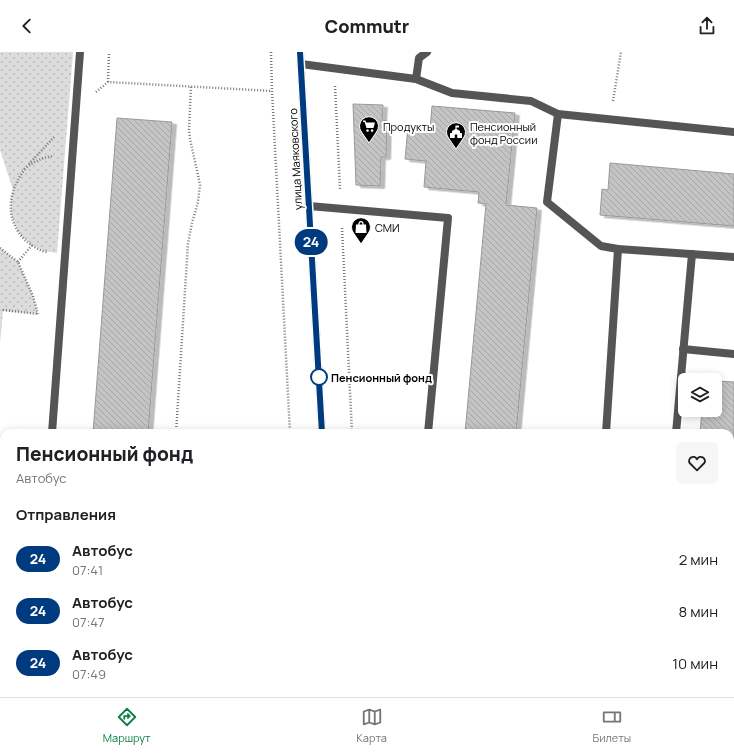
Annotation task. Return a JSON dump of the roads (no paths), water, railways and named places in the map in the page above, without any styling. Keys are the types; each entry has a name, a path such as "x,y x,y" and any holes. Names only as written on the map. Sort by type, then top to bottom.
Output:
{"street":[{"name":"улица Маяковского","path":"300,52 322,429"}],"lane":[{"path":"52,429 80,52"},
{"path":"416,79 419,58 427,52"},
{"path":"301,64 416,79 452,93 531,101 558,114 734,132"},
{"path":"558,114 548,202 601,246 618,249 734,257"},
{"path":"309,206 448,218 428,429"},
{"path":"606,429 618,249"},
{"path":"676,429 692,254"},
{"path":"684,349 734,354"}],"place":[{"name":"Продукты","path":"369,143"},
{"name":"Пенсионный фонд России","path":"456,149"},
{"name":"СМИ","path":"361,244"},
{"name":"Пенсионный фонд","path":"319,377"}]}
